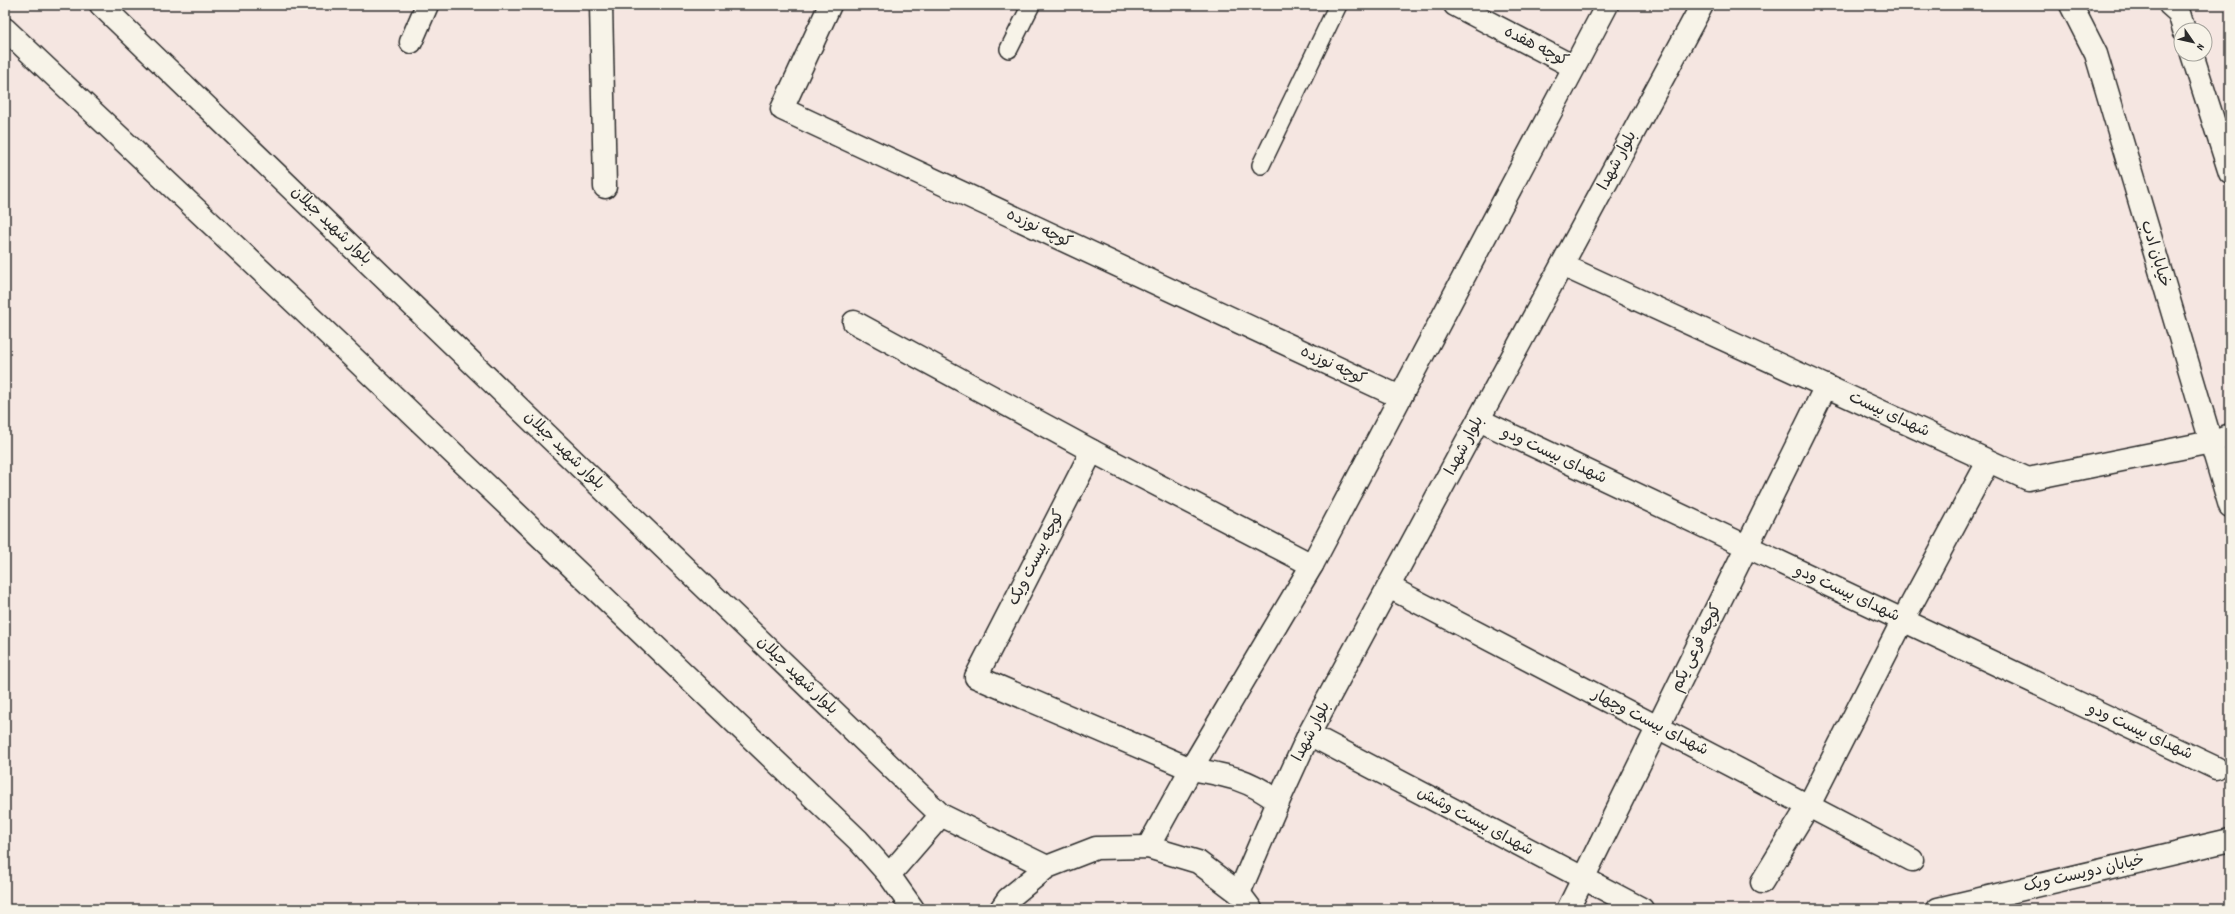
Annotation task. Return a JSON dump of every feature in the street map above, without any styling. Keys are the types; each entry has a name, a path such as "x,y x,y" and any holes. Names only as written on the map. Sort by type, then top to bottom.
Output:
{"street":[{"name":"بلوار شهید جیلان","path":"101,5 941,814 1047,867"},
{"path":"411,42 427,5"},
{"path":"602,5 605,187"},
{"name":"کوچه نوزده","path":"830,5 782,109 1400,397"},
{"name":"کوچه هفده","path":"1455,5 1574,67"},
{"path":"1148,847 1191,769 1312,565 1606,5"},
{"name":"بلوار شهدا","path":"1245,901 1278,802 1310,734 1702,5"},
{"name":"خیابان ادب","path":"2071,5 2096,54 2221,439 2230,506"},
{"path":"2170,5 2179,13 2182,22"},
{"path":"5,29 349,353 858,840 889,875 913,909"},
{"path":"2195,62 2230,173"},
{"name":"شهدای بیست","path":"1562,264 1988,462 2028,479 2221,439"},
{"path":"854,322 1092,451 1312,565"},
{"name":"کوچه فرعی یکم","path":"1568,909 1826,386"},
{"name":"شهدای بیست ودو","path":"1479,420 2216,768"},
{"name":"کوچه بیست ویک","path":"1092,451 976,677 1191,769"},
{"path":"1762,882 1809,805 1903,620 1988,462"},
{"name":"شهدای بیست وچهار","path":"1389,587 1912,860"},
{"name":"شهدای بیست وشش","path":"1310,734 1583,880 1642,909"},
{"path":"1191,769 1236,777 1262,790 1278,802"},
{"path":"889,875 941,814"},
{"name":"خیابان دویست ویک","path":"1938,909 2230,840"},
{"path":"1001,909 1008,899 1047,867 1096,848 1148,847 1198,862 1245,901"}],"lane":[{"path":"1009,49 1032,5"},
{"path":"1261,165 1338,5"}]}
